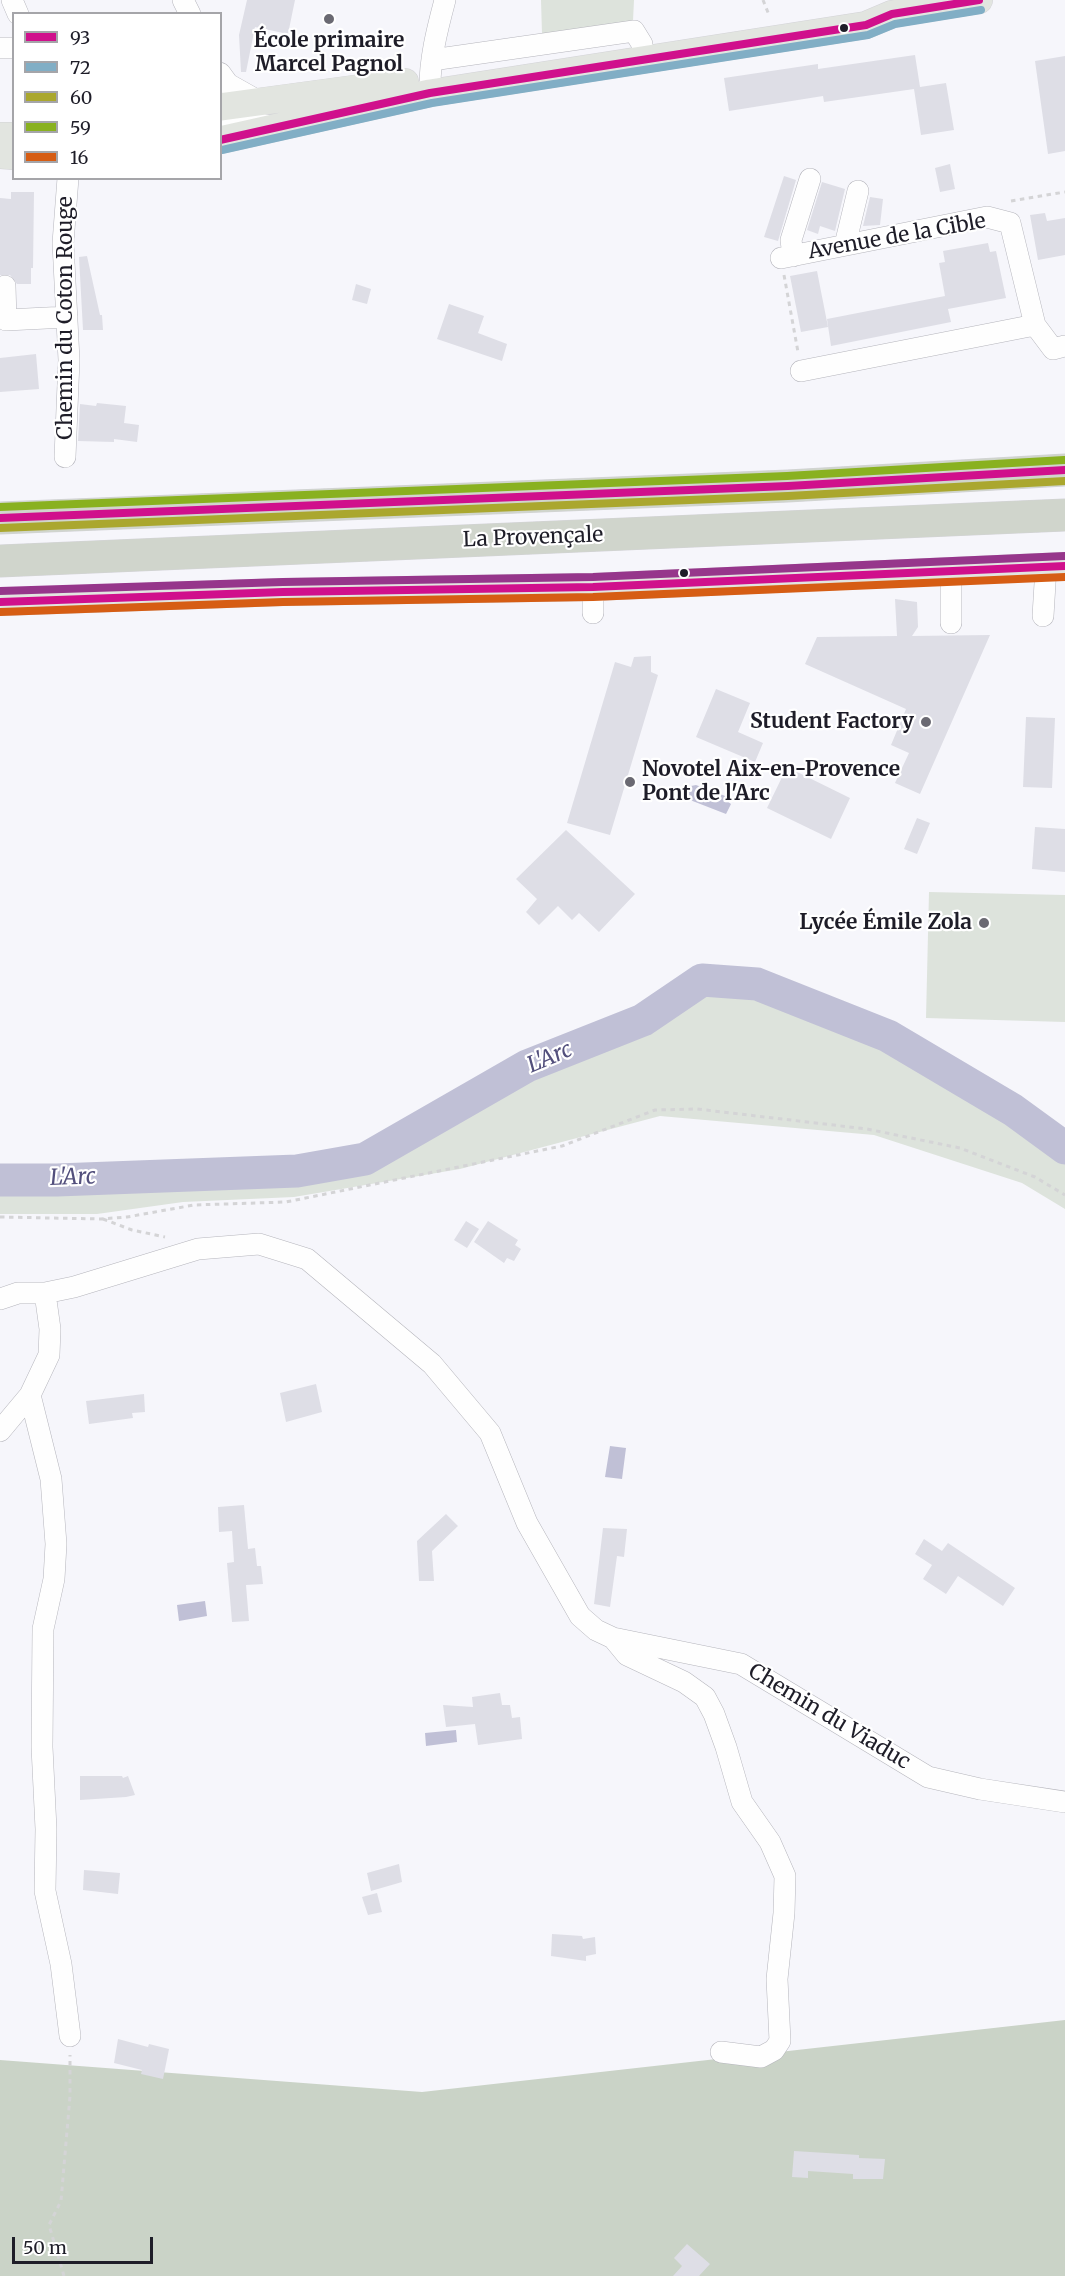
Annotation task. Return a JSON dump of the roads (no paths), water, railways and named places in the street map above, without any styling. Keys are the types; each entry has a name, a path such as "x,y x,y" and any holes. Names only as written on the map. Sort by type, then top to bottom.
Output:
{"highway":[{"name":"La Provençale","path":"0,518 777,486 1065,470"},
{"name":"La Provençale","path":"0,561 1065,515"}],"main road":[{"path":"222,140 276,127 430,77 866,25 892,14 979,0"},
{"path":"222,110 862,7 892,14"},
{"path":"0,602 283,592 593,600 951,572 1055,567"}],"street":[{"path":"430,77 445,0"},
{"path":"222,77 228,84 260,102"},
{"path":"222,110 276,127"},
{"name":"Avenue de la Cible","path":"810,178 787,257 987,217 1010,223 1035,325 1053,349 1065,346"},
{"name":"Chemin du Coton Rouge","path":"65,457 69,360 63,243 68,180"},
{"path":"845,245 858,191"},
{"path":"5,286 6,320 67,318"},
{"path":"801,371 1035,325"},
{"path":"1043,616 1055,567"},
{"path":"951,572 951,622"},
{"name":"Chemin du Viaduc","path":"0,1299 18,1293 45,1293 74,1287 198,1249 259,1244 307,1259 432,1364 490,1433 527,1523 580,1616 596,1630 613,1638 741,1664 928,1777 980,1789 1065,1802"},
{"path":"0,1431 30,1395 49,1355 50,1329 45,1293"},
{"path":"30,1395 51,1479 56,1544 54,1580 43,1629 42,1747 46,1829 45,1891 61,1964 70,2036"},
{"path":"613,1638 627,1655 684,1682 705,1697 726,1747 742,1802 770,1842 785,1876 784,1913 777,1979 780,2041 774,2050 761,2056 721,2052"}],"water":[{"path":"696,785 728,797 727,801 731,804 726,814 690,800 688,789"},
{"path":"610,1446 626,1448 622,1479 605,1477"},
{"path":"205,1601 207,1616 179,1621 177,1605"},
{"path":"456,1730 457,1742 426,1746 425,1733"}],"waterway":[{"name":"L'Arc","path":"0,1180 297,1171 365,1159 527,1066 643,1020 702,980 757,984 888,1036 1013,1110 1065,1148"}],"place":[{"name":"École primaire Marcel Pagnol","path":"329,19"},
{"name":"Student Factory","path":"926,722"},
{"name":"Novotel Aix-en-Provence Pont de l'Arc","path":"630,782"},
{"name":"Lycée Émile Zola","path":"984,923"}]}
